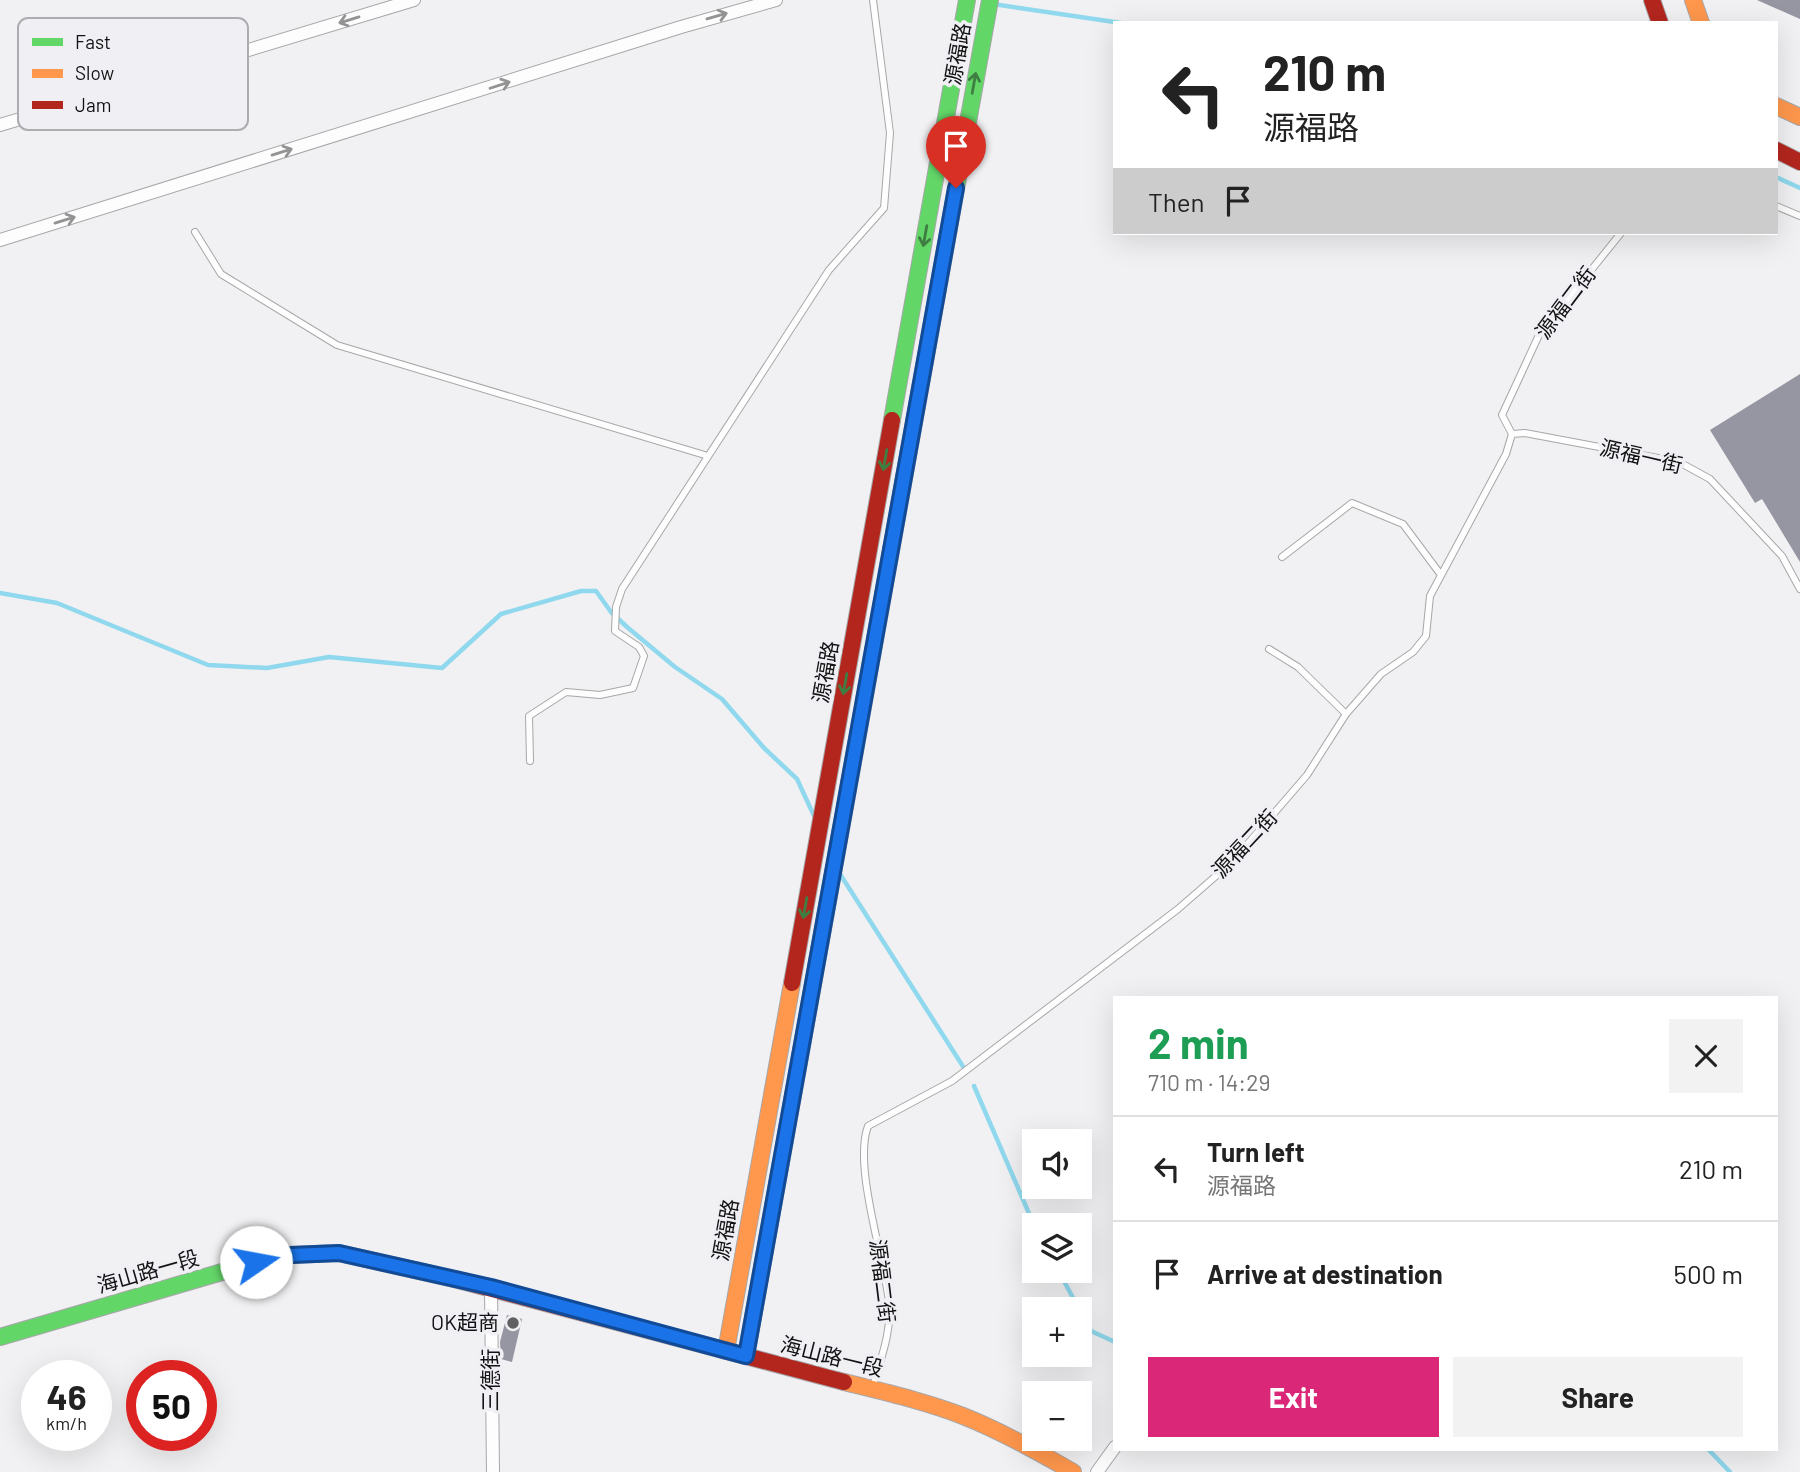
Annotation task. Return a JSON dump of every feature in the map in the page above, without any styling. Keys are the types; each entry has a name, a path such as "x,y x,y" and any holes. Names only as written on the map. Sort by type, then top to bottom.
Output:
{"street":[{"path":"248,50 414,0"},
{"path":"0,240 681,27 776,0"},
{"name":"源福路","path":"726,1351 967,0"},
{"name":"源福路","path":"746,1356 989,0"},
{"path":"1652,0 1659,21"},
{"path":"1693,0 1700,21"},
{"path":"1778,107 1800,117"},
{"path":"0,125 18,120"},
{"path":"1778,151 1800,162"},
{"name":"海山路一段","path":"0,1337 256,1262 291,1255 339,1253 491,1287 966,1416 1010,1435 1073,1472"},
{"name":"三德街","path":"491,1287 493,1472"},
{"path":"1097,1472 1113,1450"}],"lane":[{"path":"530,761 529,716 566,692 600,695 633,688 644,656 639,647 615,629 616,607 622,589 830,270 884,208 890,133 874,4"},
{"path":"1778,207 1800,216"},
{"path":"195,232 220,275 337,345 708,456"},
{"name":"源福二街","path":"872,1389 888,1334 889,1303 870,1200 863,1139 868,1126 953,1081 1178,909 1232,862 1299,785 1346,714 1381,674 1413,652 1426,636 1430,596 1506,454 1512,434 1502,415 1539,335 1619,235"},
{"name":"源福一街","path":"1512,434 1525,433 1679,462 1710,479 1757,527 1782,556 1800,589"},
{"path":"1282,557 1352,503 1403,524 1441,575"},
{"path":"1269,649 1298,667 1346,714"}],"building":[{"path":"1757,0 1800,0 1800,19"},
{"path":"1800,374 1800,562 1762,499 1755,503 1710,430"},
{"path":"507,1315 522,1319 512,1362 501,1359 500,1342"}],"waterway":[{"path":"993,4 1113,22"},
{"path":"1778,178 1800,188"},
{"path":"0,593 57,603 208,665 267,668 329,657 442,668 501,614 581,591 596,591 611,612 627,627 675,667 722,699 764,748 797,779 815,818"},
{"path":"840,874 964,1068"},
{"path":"974,1086 1029,1213"},
{"path":"1065,1283 1073,1297"},
{"path":"1092,1331 1113,1341"},
{"path":"1710,1451 1730,1472"}],"traffic: fast":[{"path":"892,420 967,0"},
{"path":"938,289 990,0"},
{"path":"746,1356 839,840"},
{"path":"0,1337 256,1262 291,1255 339,1253 454,1279"}],"traffic: slow":[{"path":"1693,0 1700,21"},
{"path":"1778,107 1800,117"},
{"path":"726,1351 792,983"},
{"path":"844,1382 919,1401 963,1416 1019,1442 1073,1472"}],"traffic: jam":[{"path":"1652,0 1659,21"},
{"path":"1778,151 1800,162"},
{"path":"839,840 938,289"},
{"path":"792,983 892,420"},
{"path":"454,1279 844,1382"}],"place":[{"name":"OK超商","path":"513,1323"}],"route":[{"path":"256,1262 291,1255 339,1253 491,1287 630,1327 746,1356 956,188"}]}
